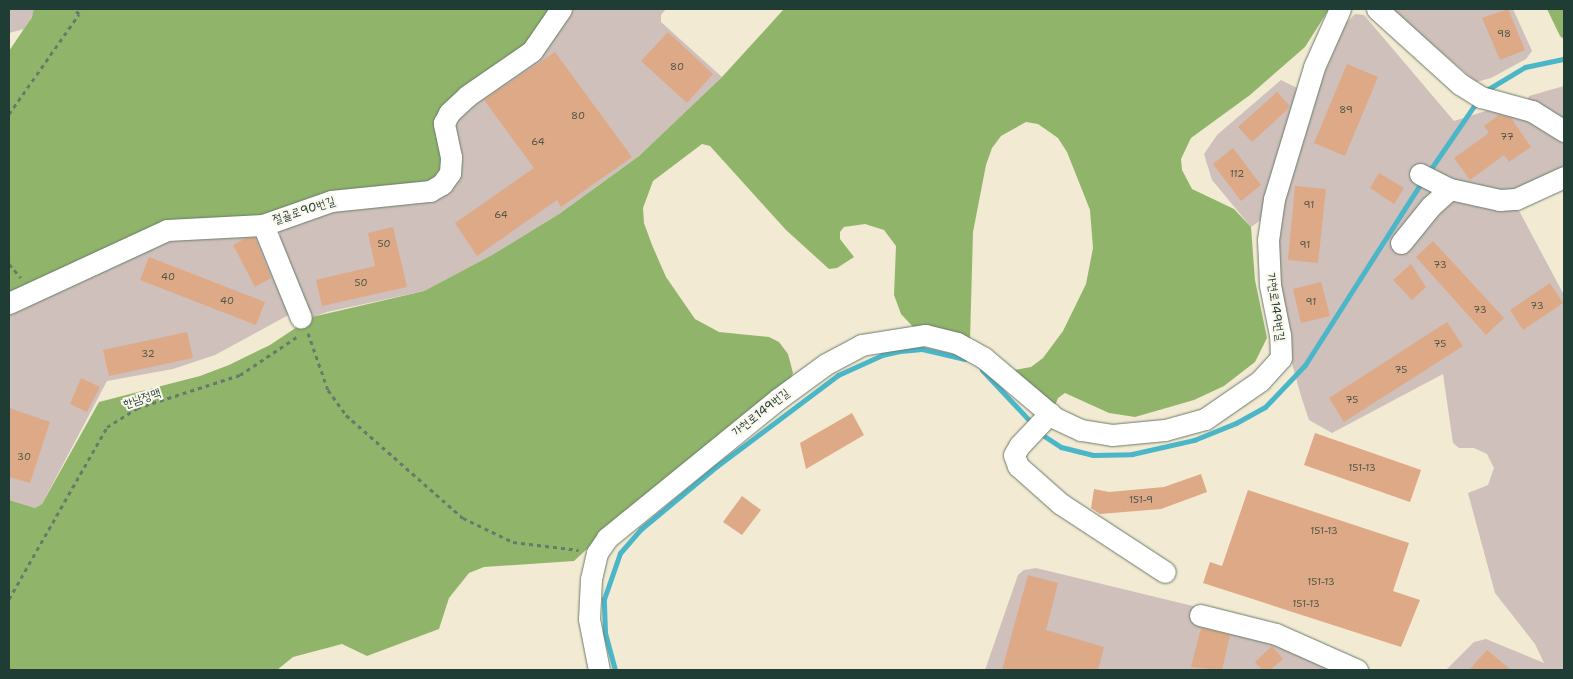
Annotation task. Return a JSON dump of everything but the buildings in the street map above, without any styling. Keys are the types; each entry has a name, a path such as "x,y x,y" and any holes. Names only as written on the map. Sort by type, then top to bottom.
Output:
{"lane":[{"name":"절골로90번길","path":"9,303 167,230 262,225 331,201 364,196 409,195 430,191 442,184 450,173 451,158 444,123 449,113 467,96 532,51 562,9"},
{"name":"가현로149번길","path":"599,670 589,619 591,579 597,553 607,538 640,508 756,416 826,364 861,345 926,335 957,342 984,358 1050,413 1081,430 1112,435 1165,430 1205,419 1234,402 1260,381 1281,358 1280,335 1270,285 1268,240 1274,199 1314,67 1340,9"},
{"path":"1377,9 1460,84 1481,96 1532,111 1564,131"},
{"path":"1420,174 1450,189 1500,200 1516,198 1564,177"},
{"path":"1402,243 1431,206 1450,189"},
{"path":"262,225 304,324"},
{"path":"1050,413 1019,446 1014,455 1018,466 1061,504 1165,572"},
{"path":"1200,615 1276,634 1357,670"}],"path":[{"path":"9,114 79,14 74,9"},
{"path":"304,324 328,390 346,415 463,518 513,542 597,553"},
{"name":"한남정맥","path":"9,599 107,427 137,408 240,375 304,324"}],"shaded area":[{"path":"9,9 34,9 34,13 24,29 9,33"},
{"path":"569,9 666,9 661,15 661,22 722,77 639,156 559,214 492,255 424,291 327,312 308,319 280,238 280,228 452,124"},
{"path":"1391,9 1513,9 1532,51 1526,59 1491,78 1476,82"},
{"path":"1355,14 1364,15 1454,121 1498,107 1539,121 1557,132 1564,141 1564,167 1524,188 1497,191 1452,179 1440,182 1395,241 1406,252 1438,207 1447,201 1457,199 1483,206 1517,207 1564,295 1564,670 1446,670 1474,642 1486,639 1544,663 1535,644 1495,593 1468,493 1488,485 1494,468 1487,454 1474,448 1459,448 1453,443 1443,374 1332,433 1309,420 1301,396 1290,356 1277,272 1277,224 1309,108 1346,23"},
{"path":"1281,80 1299,89 1261,220 1251,227 1212,180 1204,154 1217,135"},
{"path":"1564,86 1564,123 1528,99 1529,96"},
{"path":"260,232 294,312 215,355 173,369 107,381 42,504 35,508 9,500 9,310 161,240"},
{"path":"1036,568 1197,607 1246,635 1296,651 1334,670 985,670 1018,575 1024,570"}],"green space":[{"path":"34,9 556,9 534,37 461,96 446,161 432,183 278,213 210,221 9,293 9,51 32,17"},
{"path":"784,9 1329,9 1305,47 1250,95 1191,138 1181,159 1182,170 1192,189 1234,209 1251,227 1255,280 1267,338 1255,362 1224,386 1194,400 1135,417 1109,413 1065,393 1058,398 1053,411 1014,370 1031,367 1043,358 1063,331 1086,284 1093,248 1090,210 1067,152 1058,138 1038,124 1026,122 1001,136 992,148 986,165 973,232 970,341 915,329 901,314 894,295 896,246 884,230 865,224 844,227 840,232 840,239 854,257 837,268 829,269 786,230 710,146 702,144 653,181 643,208 644,223 652,245 666,277 695,319 719,332 769,337 779,342 788,354 793,373 789,381 613,525 574,561 484,567 469,573 449,598 439,629 367,656 342,644 293,657 277,670 9,670 9,500 35,508 42,504 99,402 200,376 229,365 270,345 312,317 424,291 492,255 559,214 639,156 722,77"},
{"path":"1547,9 1564,9 1564,39 1560,36"}],"waterway":[{"path":"1485,91 1525,67 1564,59"},
{"path":"1428,173 1478,100"},
{"path":"1041,434 1061,447 1093,455 1132,454 1194,440 1236,423 1265,407 1305,365 1423,180"},
{"path":"615,670 605,633 604,599 620,553 641,529 717,466 838,375 882,355 900,351 922,349 965,359"},
{"path":"982,370 1028,419"}]}
